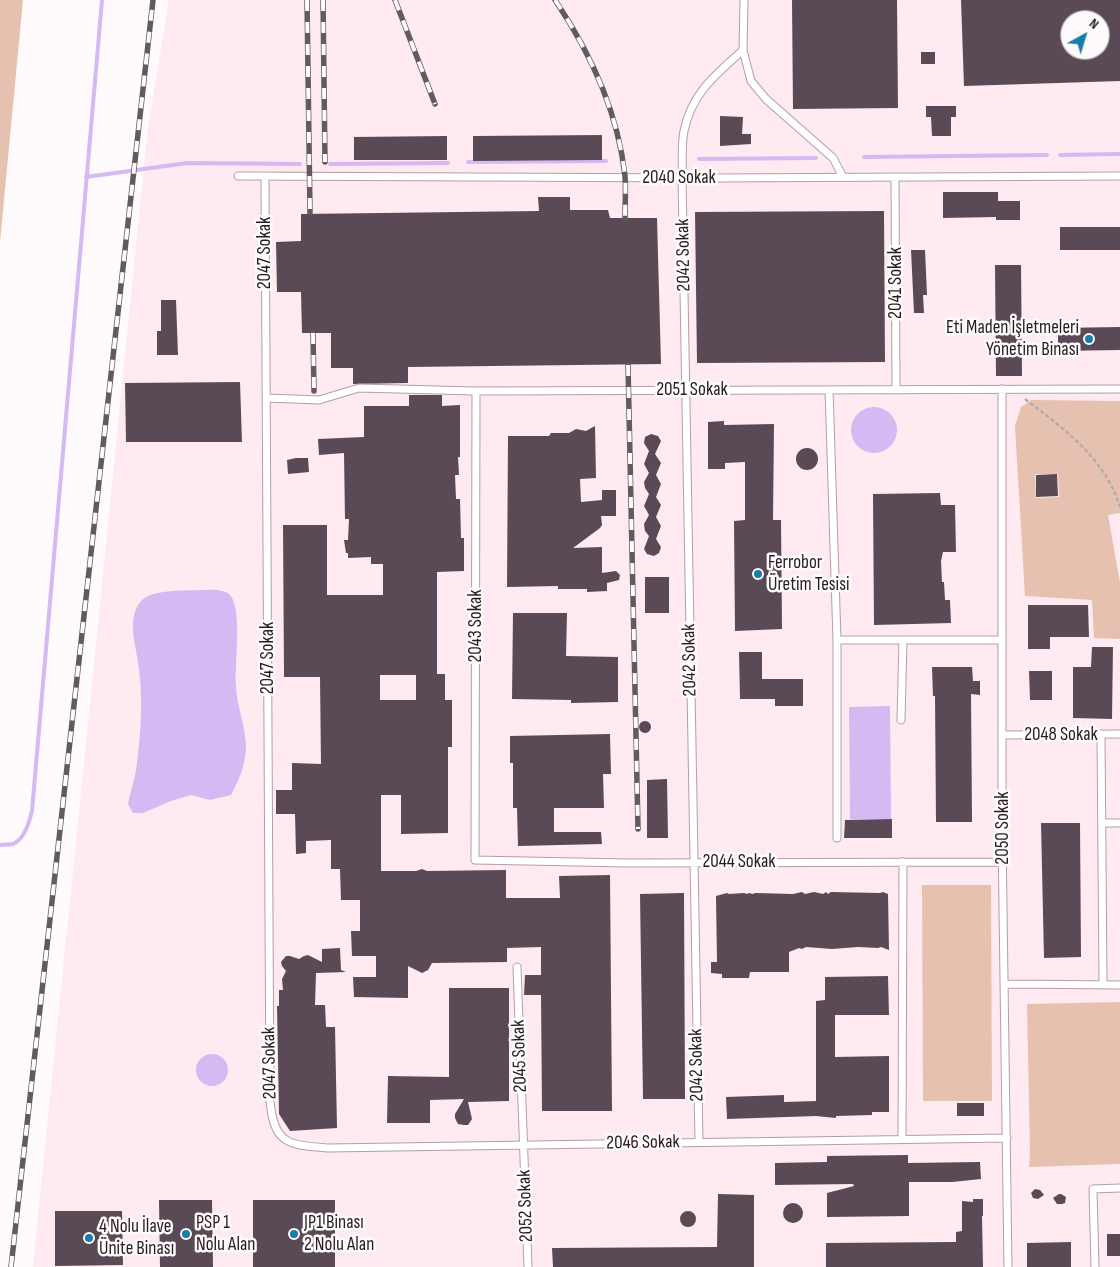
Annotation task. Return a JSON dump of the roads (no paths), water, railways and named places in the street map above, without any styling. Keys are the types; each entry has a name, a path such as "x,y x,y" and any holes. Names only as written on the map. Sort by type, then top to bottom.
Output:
{"lane":[{"path":"744,0 743,50 751,81 766,99 833,158 843,177"},
{"name":"2042 Sokak","path":"699,1142 682,178 684,132 692,108 704,86 743,50"},
{"name":"2040 Sokak","path":"238,176 682,178 1120,176"},
{"name":"2047 Sokak","path":"265,177 270,1101 272,1120 282,1137"},
{"name":"2041 Sokak","path":"895,177 896,390"},
{"name":"2051 Sokak","path":"266,398 319,400 358,388 476,391 1120,389"},
{"name":"2050 Sokak","path":"1002,389 1002,735 1008,1267"},
{"path":"829,390 837,640 838,838"},
{"name":"2043 Sokak","path":"475,860 476,391"},
{"path":"837,640 1002,640"},
{"path":"901,720 903,640"},
{"path":"1101,734 1103,985"},
{"name":"2048 Sokak","path":"1002,735 1120,734"},
{"path":"1102,823 1120,823"},
{"name":"2044 Sokak","path":"475,860 1003,862"},
{"path":"902,1139 903,862"},
{"name":"2045 Sokak","path":"517,967 523,1145"},
{"path":"1005,984 1120,985"},
{"name":"2046 Sokak","path":"282,1137 297,1146 328,1148 1007,1138"},
{"name":"2052 Sokak","path":"523,1145 528,1267"},
{"path":"1095,1267 1093,1189 1120,1188"}],"waterway":[{"path":"0,845 13,844 21,838 26,830 32,811 102,0"},
{"path":"1060,155 1120,154"},
{"path":"864,157 1047,155"},
{"path":"699,159 816,158"},
{"path":"468,162 606,161"},
{"path":"86,177 187,163 300,164"},
{"path":"330,164 448,163"}],"railway":[{"path":"11,1267 153,0"},
{"path":"307,0 310,213"},
{"path":"323,0 325,162"},
{"path":"395,0 435,104"},
{"path":"555,0 591,62 609,106 616,129 625,176 625,218"},
{"path":"313,333 314,391"},
{"path":"628,365 638,829"}],"place":[{"name":"Eti Maden İşletmeleri Yönetim Binası","path":"1089,339"},
{"name":"Ferrobor Üretim Tesisi","path":"758,574"},
{"name":"PSP 1 Nolu Alan","path":"186,1234"},
{"name":"JP1 Binası 2 Nolu Alan","path":"294,1234"},
{"name":"4 Nolu İlave Ünite Binası","path":"89,1238"}]}
